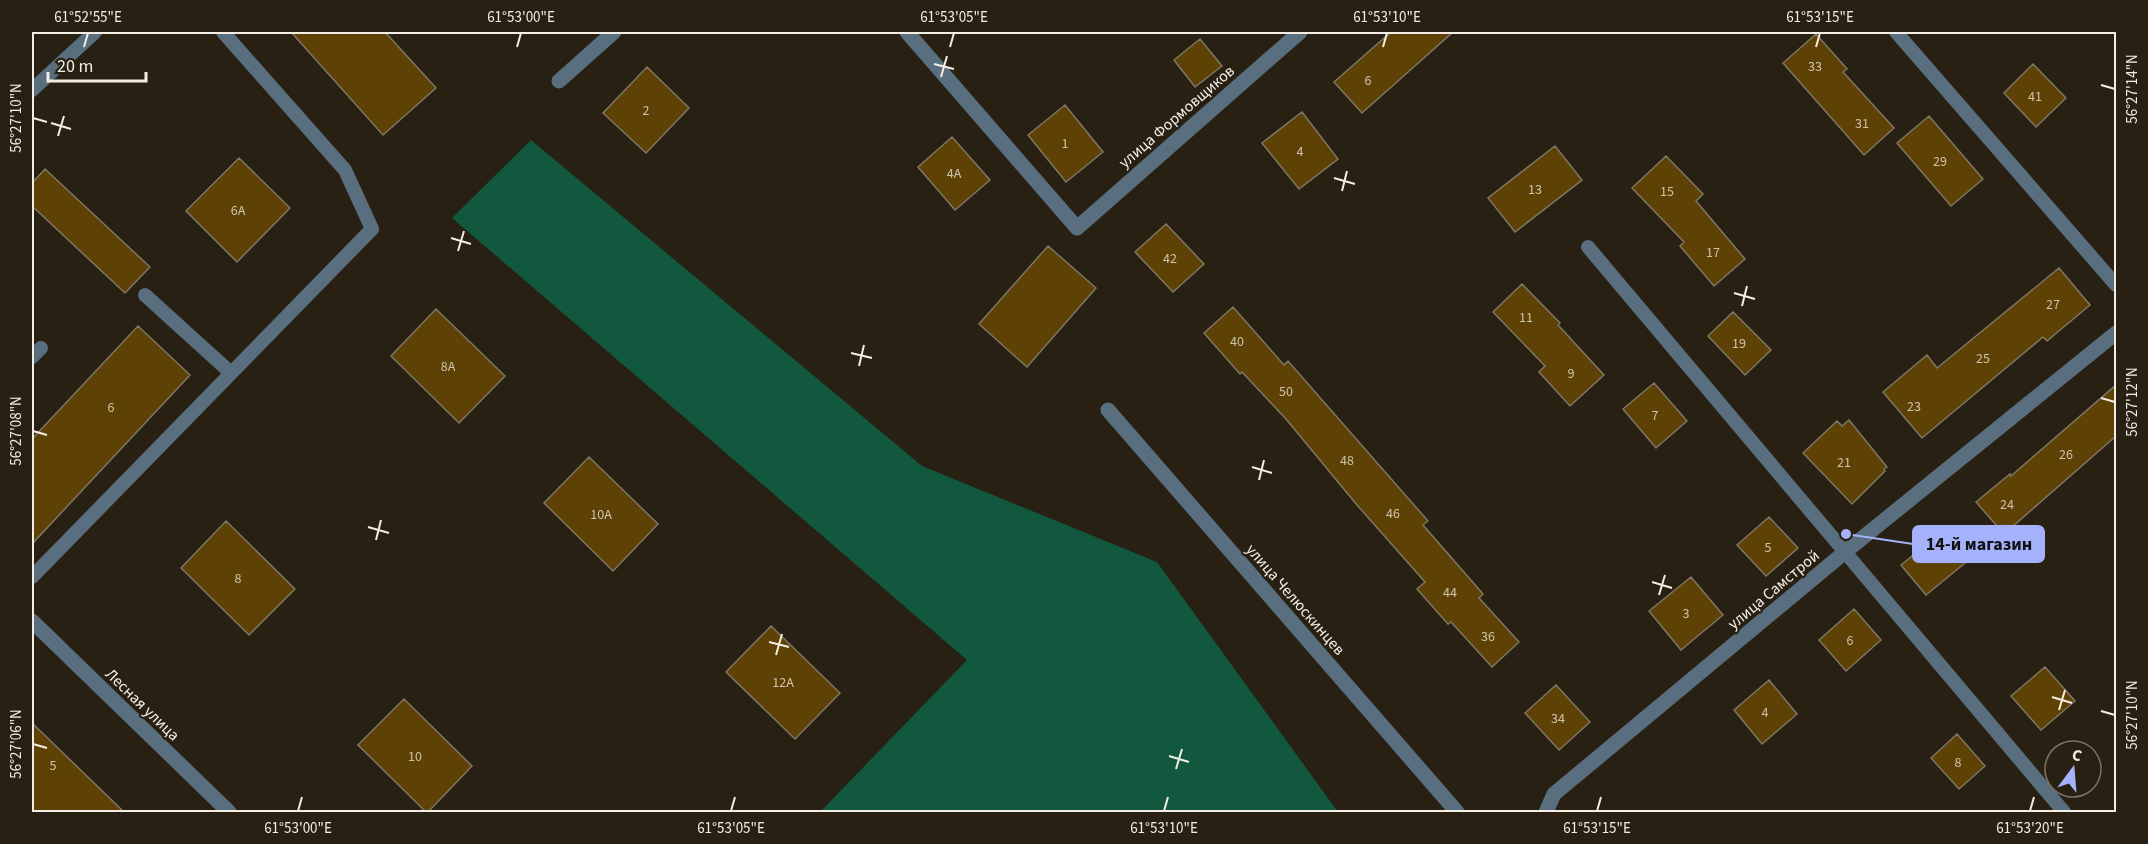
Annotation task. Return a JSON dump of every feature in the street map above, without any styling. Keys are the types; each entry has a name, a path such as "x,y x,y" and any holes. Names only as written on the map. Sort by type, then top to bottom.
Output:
{"street":[{"path":"559,81 615,32"},
{"name":"улица Формовщиков","path":"907,32 1077,228 1300,32"},
{"name":"улица Самстрой","path":"1546,813 1554,794 1845,552 2116,333"},
{"name":"улица Челюскинцев","path":"1108,410 1457,813"},
{"name":"Лесная улица","path":"32,621 229,813"}],"lane":[{"path":"32,90 95,32"},
{"path":"32,577 372,229 345,170 223,32"},
{"path":"1896,32 2116,285"},
{"path":"1588,247 2064,813"},
{"path":"145,295 231,373"}],"green space":[{"path":"531,140 922,466 1157,562 1338,812 820,812 967,660 452,218"}],"building":[{"path":"291,32 385,32 436,88 383,135"},
{"path":"1391,32 1453,32 1362,113 1334,82"},
{"path":"1816,34 1847,69 1843,72 1894,128 1864,155 1783,63"},
{"path":"1200,39 1222,66 1195,87 1174,60"},
{"path":"2033,64 2066,98 2036,127 2004,93"},
{"path":"647,67 689,108 646,153 603,113"},
{"path":"1065,105 1103,152 1066,182 1028,135"},
{"path":"1302,112 1338,159 1299,189 1262,143"},
{"path":"1929,116 1983,179 1951,206 1897,143"},
{"path":"952,137 990,180 955,210 918,167"},
{"path":"1555,146 1582,180 1515,232 1488,198"},
{"path":"1666,156 1703,194 1696,201 1745,259 1714,286 1680,246 1684,242 1632,188"},
{"path":"239,158 290,208 237,262 186,211"},
{"path":"45,169 150,267 125,293 32,206 32,183"},
{"path":"1166,224 1204,264 1173,292 1135,252"},
{"path":"1048,246 1096,288 1027,367 979,324"},
{"path":"2059,268 2090,305 2047,341 2043,337 1922,438 1883,392 1927,355 1937,368"},
{"path":"1522,284 1560,323 1558,325 1604,375 1570,406 1539,372 1545,366 1493,312"},
{"path":"1233,307 1284,365 1288,361 1428,521 1423,525 1483,594 1479,598 1519,642 1492,667 1451,622 1448,624 1417,589 1425,582 1286,419 1242,372 1240,374 1204,333"},
{"path":"436,309 505,376 459,423 391,356"},
{"path":"1733,312 1771,350 1745,375 1708,336"},
{"path":"138,326 190,375 32,544 32,439"},
{"path":"1654,383 1687,421 1656,448 1623,409"},
{"path":"2116,385 2116,436 2004,534 1976,502 2010,474 2011,476"},
{"path":"1849,420 1887,467 1852,504 1803,453 1837,421 1842,426"},
{"path":"589,457 658,524 613,571 544,503"},
{"path":"1769,517 1798,548 1766,576 1737,545"},
{"path":"226,521 295,589 249,635 181,568"},
{"path":"1940,533 1965,563 1926,595 1901,565"},
{"path":"1691,577 1723,615 1681,650 1649,611"},
{"path":"1854,609 1881,640 1846,671 1819,640"},
{"path":"771,626 840,693 795,739 726,672"},
{"path":"2045,667 2075,701 2041,730 2011,696"},
{"path":"1769,680 1797,714 1762,744 1734,710"},
{"path":"1556,685 1590,722 1559,750 1525,713"},
{"path":"404,699 472,766 427,813 358,745"},
{"path":"32,723 125,813 32,813"},
{"path":"1957,734 1985,766 1959,789 1931,758"}],"place":[{"name":"14-й магазин","path":"1846,534"}]}
